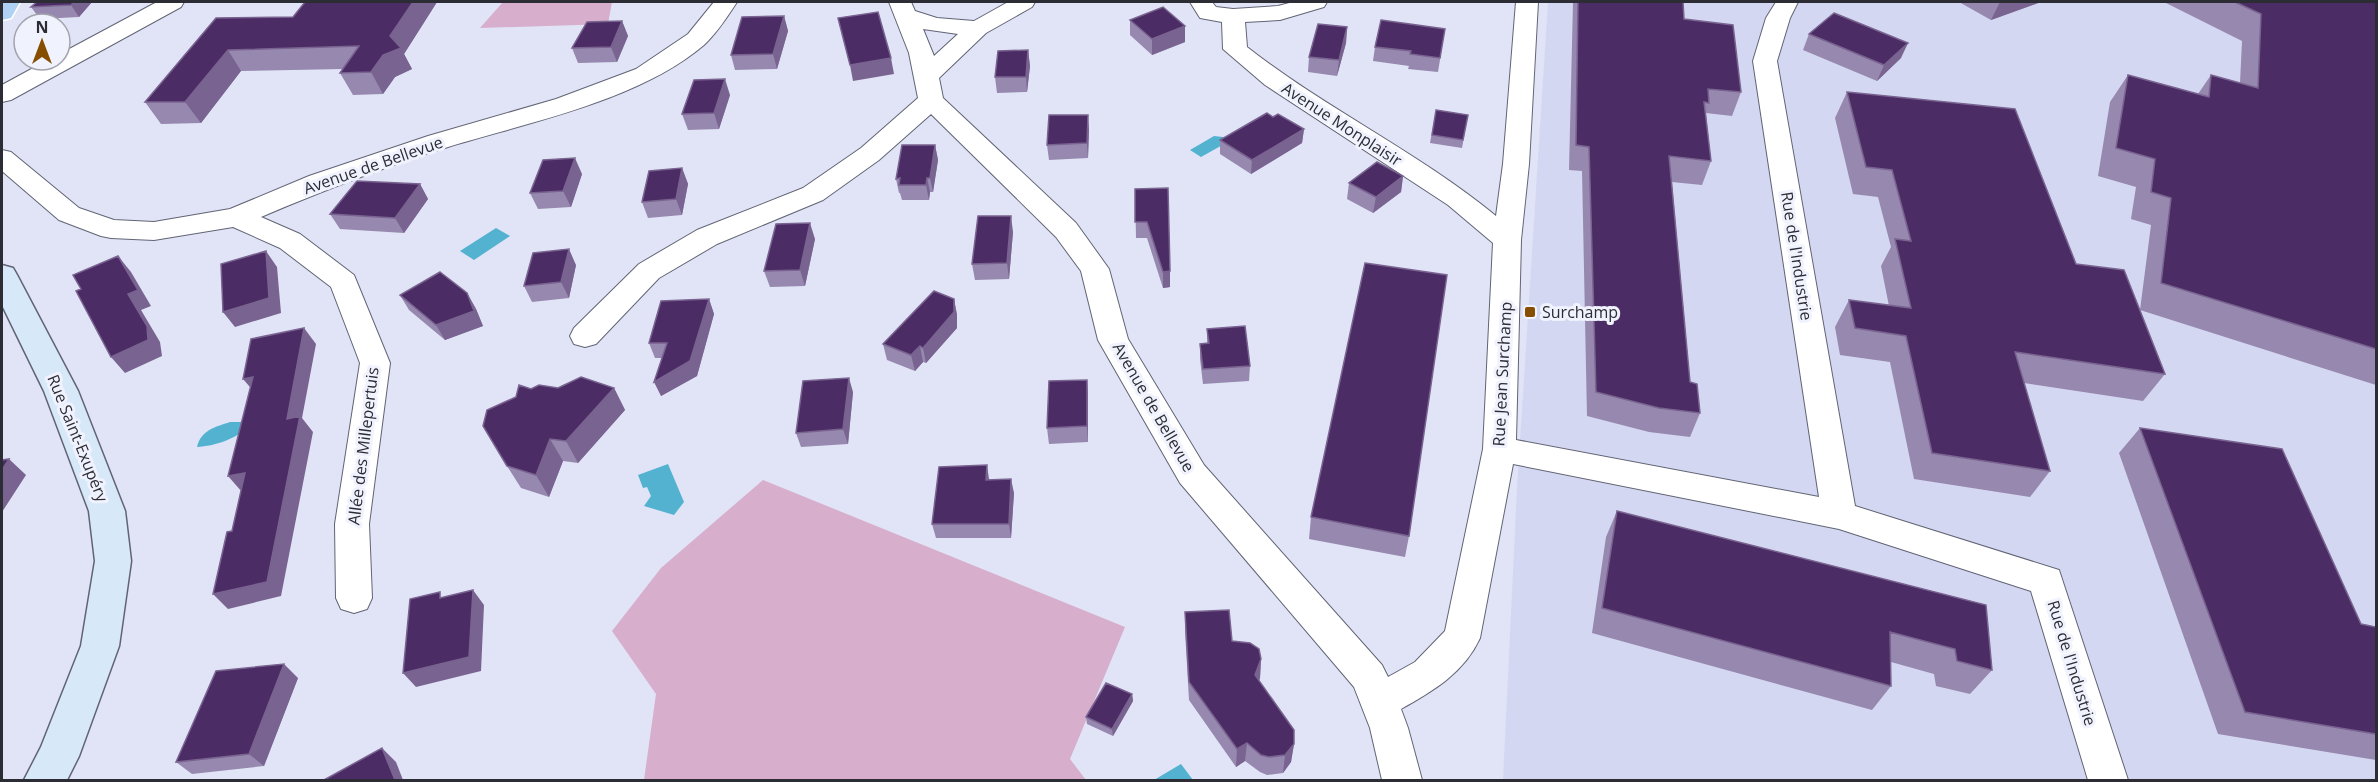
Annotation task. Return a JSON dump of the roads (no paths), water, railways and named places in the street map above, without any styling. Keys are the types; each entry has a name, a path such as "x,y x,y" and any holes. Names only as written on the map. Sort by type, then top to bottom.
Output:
{"main road":[{"path":"2,14 8,2"}],"street":[{"path":"2,95 173,2"},
{"name":"Avenue de Bellevue","path":"4,161 69,214 111,229 154,231 236,217 319,182 437,142 565,104 645,74 696,39 726,2"},
{"path":"585,336 649,271 707,237 813,194 870,154 978,28 1024,2"},
{"path":"1201,2 1208,13 1233,16 1280,13 1317,2"},
{"name":"Rue Jean Surchamp","path":"1379,701 1428,674 1462,638 1499,449 1507,240 1516,164 1527,2"},
{"name":"Rue de l'Industrie","path":"1787,2 1778,18 1765,61 1839,515"},
{"path":"903,8 934,25 978,28"},
{"path":"903,8 921,53 928,88"},
{"name":"Avenue Monplaisir","path":"1233,16 1235,49 1274,80 1458,199 1507,240"},
{"name":"Avenue de Bellevue","path":"928,88 1066,230 1095,269 1113,340 1192,474 1369,677 1389,729 1402,780"},
{"name":"Allée des Millepertuis","path":"236,217 290,241 344,282 375,363 352,524 354,598"},
{"name":"Rue Saint-Exupéry","path":"2,275 62,391 107,511 113,561 100,646 58,756 45,780"},
{"name":"Rue de l'Industrie","path":"1499,449 1839,515 2046,581 2108,780"}],"water":[{"path":"1214,136 1223,137 1226,143 1201,157 1190,150"},
{"path":"496,228 510,236 474,260 460,251"},
{"path":"230,422 241,422 248,426 238,435 225,441 197,447 205,433"},
{"path":"668,464 684,502 674,515 644,506 651,496 647,487 643,488 638,475"},
{"path":"1181,764 1193,780 1154,780"}],"place":[{"name":"Surchamp","path":"1530,312"}]}
